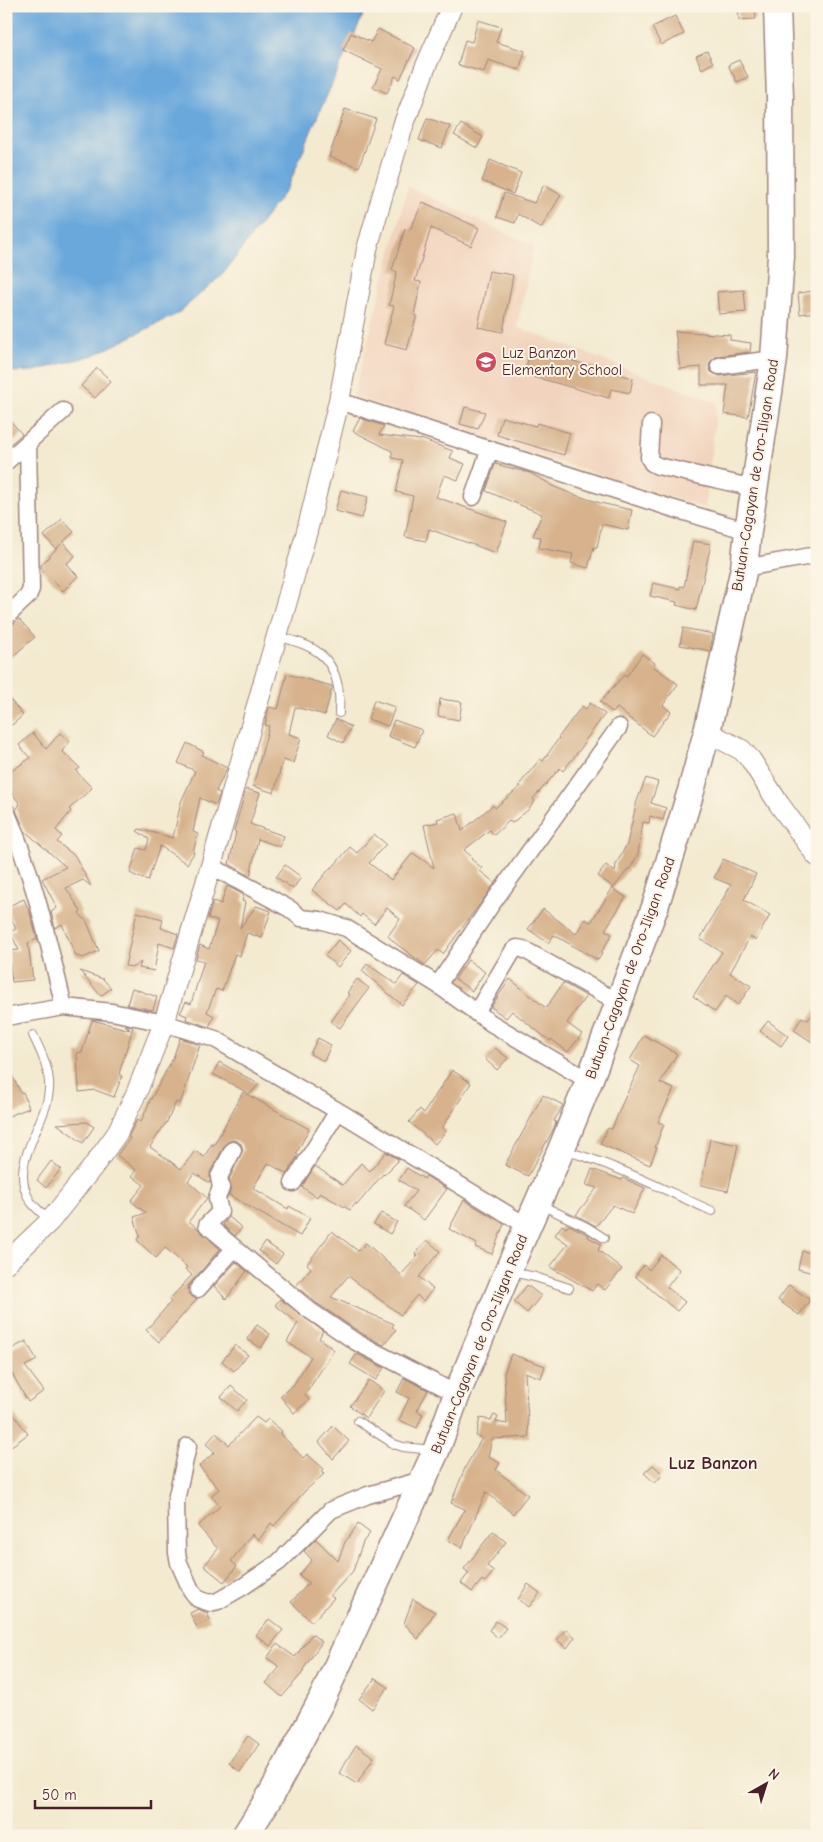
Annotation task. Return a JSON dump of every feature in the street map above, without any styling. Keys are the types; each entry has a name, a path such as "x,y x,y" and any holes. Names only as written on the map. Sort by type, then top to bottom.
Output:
{"highway":[{"name":"Butuan-Cagayan de Oro-Iligan Road","path":"245,1836 272,1793 321,1701 436,1451 457,1394 589,1081 655,907 708,732 744,568 774,359 781,256 778,6"}],"street":[{"path":"6,1263 50,1221 116,1135 136,1094 164,1023 307,531 339,401 367,249 403,126 425,68 452,6"},
{"path":"719,366 774,359"},
{"path":"339,401 748,531"},
{"path":"6,462 63,411"},
{"path":"651,424 649,458 652,463 754,488"},
{"path":"6,617 28,596 31,589 28,444"},
{"path":"474,496 490,449"},
{"path":"744,568 817,555"},
{"path":"438,985 501,890 619,727"},
{"path":"708,732 742,750 751,760 779,804 817,856"},
{"path":"6,811 14,828 39,904 64,1007"},
{"path":"211,866 290,909 301,918 320,920 346,928 438,985 476,1014 589,1081"},
{"path":"476,1014 513,951 517,948 523,949 618,1002"},
{"path":"6,1017 64,1007 112,1012 164,1023 215,1039 338,1111 532,1215"},
{"path":"293,1183 338,1111"},
{"path":"233,1150 219,1177 221,1188 217,1198 220,1212 206,1225 309,1310 356,1342 457,1394"},
{"path":"198,1288 234,1250"},
{"path":"188,1446 176,1500 177,1553 179,1563 191,1590 198,1599 210,1603 218,1601 244,1586 279,1562 331,1510 368,1495 422,1480"}],"lane":[{"path":"276,636 301,642 323,656 332,666 339,695 339,713"},
{"path":"33,1035 44,1058 49,1082 47,1101 26,1152 24,1188 29,1200 50,1221"},
{"path":"561,1150 590,1157 712,1211"},
{"path":"532,1215 587,1227 604,1238"},
{"path":"508,1271 569,1288"},
{"path":"358,1421 394,1444 436,1451"}],"shaded area":[{"name":"Luz Banzon Elementary School","path":"408,187 534,246 517,327 717,403 705,508 353,397"}],"water":[{"path":"6,6 367,6 288,187 223,274 177,314 94,355 34,371 6,372"}],"building":[{"path":"738,6 755,6 756,19 739,20"},
{"path":"675,16 684,34 661,45 652,27"},
{"path":"478,20 501,27 496,42 525,51 519,70 488,60 484,72 458,65 465,40 472,42"},
{"path":"378,29 415,48 400,79 395,76 387,93 373,87 382,69 343,50 351,33 371,42"},
{"path":"707,51 713,63 702,69 696,56"},
{"path":"739,60 748,77 737,82 728,65"},
{"path":"345,109 376,119 359,167 329,157"},
{"path":"427,118 450,126 442,148 419,140"},
{"path":"461,124 483,137 477,148 454,135"},
{"path":"490,160 521,173 513,194 482,181"},
{"path":"544,185 561,195 541,228 518,214 515,223 497,217 504,193 534,203"},
{"path":"423,202 479,228 471,246 431,228 415,281 421,282 414,315 417,315 407,350 384,344 394,306 389,305 397,272 392,270 405,229 410,230"},
{"path":"489,271 513,275 503,332 478,327"},
{"path":"744,290 746,312 719,314 717,292"},
{"path":"814,291 816,312 800,314 798,293"},
{"path":"675,331 730,335 730,340 751,343 750,352 717,356 710,362 709,367 711,372 720,376 756,372 748,417 724,414 728,385 701,385 701,367 680,369"},
{"path":"531,349 633,378 630,393 611,389 609,398 524,374"},
{"path":"97,368 111,381 95,398 81,386"},
{"path":"465,407 485,412 478,429 460,424"},
{"path":"6,416 22,434 6,448"},
{"path":"502,417 536,426 537,423 570,433 564,455 497,435"},
{"path":"360,418 384,426 379,435 421,439 453,451 450,458 465,464 458,480 444,475 436,497 507,522 496,553 429,529 426,541 405,537 413,496 396,492 403,460 392,458 392,451 353,431"},
{"path":"495,464 530,473 550,485 572,494 632,510 628,530 602,524 597,547 594,547 588,568 571,563 573,554 539,548 541,537 533,536 542,514 486,491"},
{"path":"341,490 368,497 362,518 335,511"},
{"path":"62,519 74,532 63,542 75,556 66,564 78,576 63,591 41,569 41,565 61,544 56,549 44,536"},
{"path":"693,541 711,544 696,610 676,605 677,602 650,596 653,583 680,589 680,586 684,587"},
{"path":"19,619 35,637 6,662 6,627 13,625"},
{"path":"683,628 713,634 710,651 680,645"},
{"path":"642,654 655,663 653,666 678,684 663,705 671,712 652,736 617,708 613,713 600,702 624,675 626,677"},
{"path":"287,674 332,686 332,688 325,715 295,707 289,734 301,738 293,763 283,760 274,793 253,786 269,726 265,725 269,707 278,709"},
{"path":"6,695 23,715 12,725 6,719"},
{"path":"440,699 462,702 459,720 438,716"},
{"path":"374,700 395,707 388,726 368,719"},
{"path":"590,703 605,714 563,771 560,768 533,799 535,801 528,810 512,823 509,821 494,835 490,830 464,850 482,868 480,871 495,883 443,954 438,950 425,965 388,936 400,919 387,908 374,924 362,914 360,917 346,904 340,911 312,890 350,847 357,853 374,834 386,844 369,863 391,880 413,853 434,868 424,825 438,822 437,819 457,813 462,831 493,805 495,808 521,786 519,785 540,759 543,761 582,706 586,709"},
{"path":"336,719 351,727 343,743 328,735"},
{"path":"394,720 422,730 415,747 388,736"},
{"path":"33,733 46,749 60,733 70,741 62,751 80,768 76,771 92,788 69,809 71,811 56,830 62,836 57,842 75,856 91,886 83,880 66,888 81,911 79,913 87,922 99,951 83,958 76,956 62,924 55,928 51,912 57,908 42,879 66,867 25,831 16,810 20,804 6,785 6,775 30,758 19,745"},
{"path":"187,743 204,752 202,755 227,768 216,791 220,793 216,805 200,798 193,832 198,834 194,853 187,864 160,846 148,880 138,877 130,873 138,848 146,850 149,839 137,831 139,829 173,838 181,802 195,771 178,763"},
{"path":"646,778 658,782 651,803 666,808 663,820 650,816 649,823 643,822 638,854 630,869 613,889 626,897 605,930 612,934 602,954 598,960 554,935 548,943 528,929 543,909 576,934 585,919 591,922 612,889 613,887 598,876 606,865 615,872 616,864 627,844 637,801"},
{"path":"246,789 260,793 250,824 284,836 280,847 258,839 250,876 229,864 236,832 234,831"},
{"path":"723,859 756,874 744,900 770,915 756,940 750,937 730,973 751,986 738,1005 726,996 715,1012 693,996 722,952 700,939 731,885 714,878"},
{"path":"285,865 301,877 293,889 276,877"},
{"path":"227,886 244,895 242,901 245,902 240,928 256,906 271,911 262,938 247,933 240,956 235,954 222,991 216,989 207,1012 214,1016 209,1027 186,1019 187,1016 180,1013 186,1002 191,1004 204,961 196,959 200,945 209,949 218,921 208,918 213,901 221,904"},
{"path":"24,899 37,939 28,943 33,980 12,982 8,951 19,950 10,932 16,929 6,907"},
{"path":"137,912 163,919 161,928 178,934 174,948 159,943 154,971 139,968 141,962 134,967 125,966"},
{"path":"338,940 351,951 338,967 325,956"},
{"path":"468,960 485,972 472,991 455,979"},
{"path":"367,964 396,984 403,975 419,985 402,1005 362,971"},
{"path":"80,971 103,979 111,988 101,996"},
{"path":"357,979 369,988 340,1028 331,1022 350,994 347,993"},
{"path":"510,979 546,1008 563,983 586,996 567,1023 582,1034 568,1052 551,1039 550,1041 512,1011 506,1018 491,1007"},
{"path":"132,988 157,997 153,1010 127,1005"},
{"path":"817,1009 817,1045 794,1030 802,1017 808,1020"},
{"path":"92,1020 130,1030 125,1025 133,1027 119,1074 122,1076 114,1097 95,1090 79,1092 77,1053 82,1052"},
{"path":"768,1021 788,1036 781,1046 760,1031"},
{"path":"644,1035 677,1054 660,1083 674,1089 658,1122 664,1124 650,1165 600,1144 608,1128 612,1129 640,1066 630,1060"},
{"path":"180,1038 200,1045 180,1104 176,1102 166,1124 150,1147 181,1169 195,1151 204,1157 212,1144 214,1145 243,1092 309,1129 296,1154 298,1155 287,1174 268,1163 253,1188 288,1209 289,1206 310,1218 300,1236 229,1195 231,1187 229,1179 243,1150 241,1144 237,1141 227,1142 210,1172 210,1183 194,1173 188,1181 207,1198 189,1221 220,1249 188,1286 188,1292 197,1299 159,1342 146,1330 171,1302 169,1300 192,1275 185,1269 187,1267 165,1248 156,1258 137,1240 140,1236 134,1217 146,1213 131,1201 144,1185 132,1176 136,1170 117,1155 130,1138 128,1137 137,1120 141,1122 173,1058"},
{"path":"318,1038 331,1045 324,1061 310,1054"},
{"path":"495,1048 508,1058 497,1070 485,1059"},
{"path":"219,1062 259,1084 250,1094 213,1074"},
{"path":"6,1064 21,1093 23,1092 29,1108 6,1117"},
{"path":"452,1070 471,1083 442,1128 446,1131 435,1144 409,1122 420,1109 424,1113"},
{"path":"543,1095 563,1105 554,1121 556,1122 555,1126 528,1176 505,1165"},
{"path":"87,1122 94,1127 83,1143 57,1124"},
{"path":"710,1139 738,1145 728,1191 701,1185"},
{"path":"386,1152 398,1159 397,1162 383,1174 357,1205 356,1203 350,1210 320,1193 317,1197 302,1187 315,1166 343,1185 361,1163 370,1171"},
{"path":"51,1161 61,1169 46,1188 37,1180"},
{"path":"407,1168 424,1179 426,1176 447,1189 424,1220 404,1206 416,1191 399,1180"},
{"path":"592,1169 622,1180 623,1178 645,1188 632,1214 613,1205 596,1226 576,1215 597,1188 586,1185"},
{"path":"464,1200 504,1224 492,1254 475,1247 477,1244 449,1229"},
{"path":"381,1213 397,1222 390,1234 374,1224"},
{"path":"229,1217 242,1228 235,1236 223,1225"},
{"path":"562,1225 566,1228 569,1225 589,1235 588,1237 601,1244 598,1250 622,1269 605,1290 597,1284 592,1291 550,1267 568,1244 555,1235"},
{"path":"332,1231 358,1251 366,1243 401,1275 418,1256 415,1254 427,1240 440,1251 419,1277 433,1289 423,1301 417,1295 401,1315 348,1276 331,1297 394,1324 392,1327 396,1330 384,1345 361,1333 315,1302 296,1286 311,1268 307,1264"},
{"path":"265,1242 283,1254 276,1264 259,1251"},
{"path":"802,1251 817,1254 817,1274 798,1269"},
{"path":"661,1255 680,1270 667,1287 685,1302 677,1311 635,1276 644,1265 649,1270"},
{"path":"236,1262 247,1271 226,1299 214,1286"},
{"path":"527,1285 541,1296 527,1313 514,1302"},
{"path":"789,1285 810,1300 799,1315 778,1300"},
{"path":"280,1299 323,1331 319,1338 334,1350 305,1395 309,1400 294,1413 280,1396 294,1384 311,1357 287,1342 298,1323 275,1305"},
{"path":"257,1325 270,1334 261,1348 247,1339"},
{"path":"26,1341 37,1360 25,1366 44,1391 28,1402 6,1363 6,1352"},
{"path":"235,1345 248,1355 234,1371 222,1361"},
{"path":"357,1354 384,1368 376,1380 350,1364"},
{"path":"511,1354 545,1366 541,1378 525,1372 529,1437 492,1439 488,1457 500,1463 496,1470 528,1495 513,1514 486,1492 462,1548 448,1540 465,1509 451,1503 465,1468 482,1438 476,1436 480,1418 491,1420 494,1415 498,1417 496,1422 507,1424 504,1374"},
{"path":"404,1378 428,1390 417,1411 423,1414 417,1428 399,1420 409,1398 397,1392"},
{"path":"369,1380 384,1391 366,1418 350,1406"},
{"path":"231,1386 247,1400 237,1411 221,1397"},
{"path":"6,1404 28,1434 6,1450"},
{"path":"256,1417 264,1423 268,1419 282,1431 281,1434 303,1458 307,1454 324,1469 322,1471 324,1474 305,1491 274,1526 271,1523 259,1540 252,1534 231,1561 237,1566 224,1582 204,1566 218,1549 198,1526 220,1506 211,1496 219,1489 199,1466 215,1452 206,1444 216,1433 229,1445"},
{"path":"333,1426 349,1441 333,1459 319,1442"},
{"path":"653,1465 663,1474 655,1483 644,1473"},
{"path":"358,1524 370,1533 363,1542 353,1571 330,1596 334,1598 312,1622 291,1602 309,1583 299,1575 312,1560 304,1551 316,1539 338,1561 345,1542"},
{"path":"493,1531 506,1542 487,1566 494,1571 485,1582 482,1580 472,1592 461,1583 469,1573 464,1569"},
{"path":"528,1584 540,1593 529,1607 518,1599"},
{"path":"413,1599 435,1612 418,1639 404,1623"},
{"path":"198,1609 207,1613 210,1620 196,1626 190,1613"},
{"path":"269,1619 283,1630 270,1646 256,1635"},
{"path":"496,1621 506,1628 498,1638 489,1630"},
{"path":"566,1629 575,1637 567,1648 557,1640"},
{"path":"312,1634 322,1642 302,1671 304,1671 282,1697 266,1683 280,1667 267,1658 277,1644 295,1657"},
{"path":"375,1678 388,1687 372,1709 359,1699"},
{"path":"248,1736 259,1744 240,1772 229,1763"},
{"path":"356,1745 374,1757 357,1784 339,1773"}],"place":[{"name":"Luz Banzon Elementary School","path":"486,362"}],"district":[{"name":"Luz Banzon","path":"713,1463"}]}
